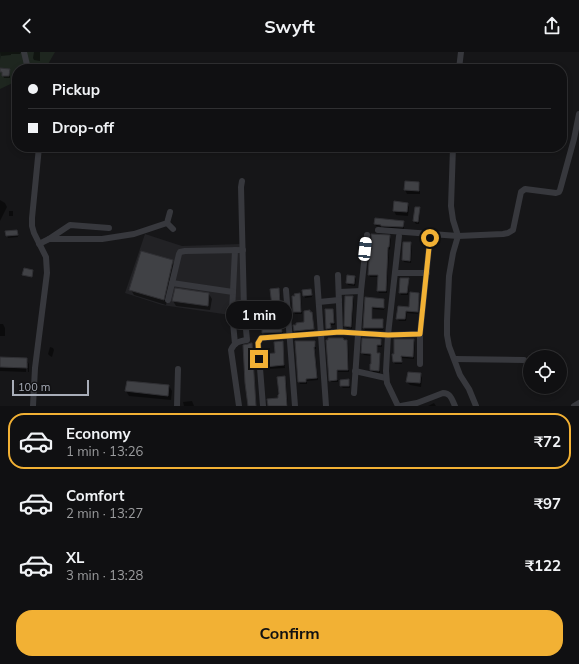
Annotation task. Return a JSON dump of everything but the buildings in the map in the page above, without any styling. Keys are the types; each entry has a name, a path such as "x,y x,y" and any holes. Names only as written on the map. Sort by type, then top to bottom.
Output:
{"street":[{"path":"24,52 27,64"},
{"path":"460,64 461,52"},
{"path":"378,230 458,236 508,233 513,230 522,190 559,192 574,139 579,114"},
{"path":"33,406 35,368 47,274 46,257 32,226 39,152"},
{"path":"453,152 451,206 453,220 458,236 449,276 446,321 447,335 449,346 460,375 469,389 476,406"},
{"path":"239,406 232,348 236,344 247,340 244,309 242,181"},
{"path":"167,223 170,212"},
{"path":"49,239 102,239 134,234 167,223"},
{"path":"167,223 173,229"},
{"path":"39,244 70,225 108,228"},
{"path":"354,393 361,292 367,235"},
{"path":"398,406 387,383 386,371 388,335 399,236"},
{"path":"420,364 420,334 430,238"},
{"path":"235,250 232,312 236,344"},
{"path":"168,300 180,252 243,250"},
{"path":"395,272 427,273"},
{"path":"338,275 340,332"},
{"path":"317,278 326,406"},
{"path":"172,283 233,292"},
{"path":"286,290 295,406"},
{"path":"339,292 361,292"},
{"path":"319,302 339,300"},
{"path":"263,406 258,343 261,338 340,332 388,335 420,334"},
{"path":"454,359 523,360"},
{"path":"177,406 178,369"},
{"path":"355,371 386,378"},
{"path":"401,406 418,404 444,393 450,395 455,406"},
{"path":"574,406 579,403"}],"shaded area":[{"path":"0,52 55,52 48,64 12,64 12,83 0,89"},
{"path":"145,234 182,246 240,244 243,316 162,305 125,293"}],"route":[{"path":"259,359 258,343 261,338 340,332 388,335 420,334 430,238"}]}
